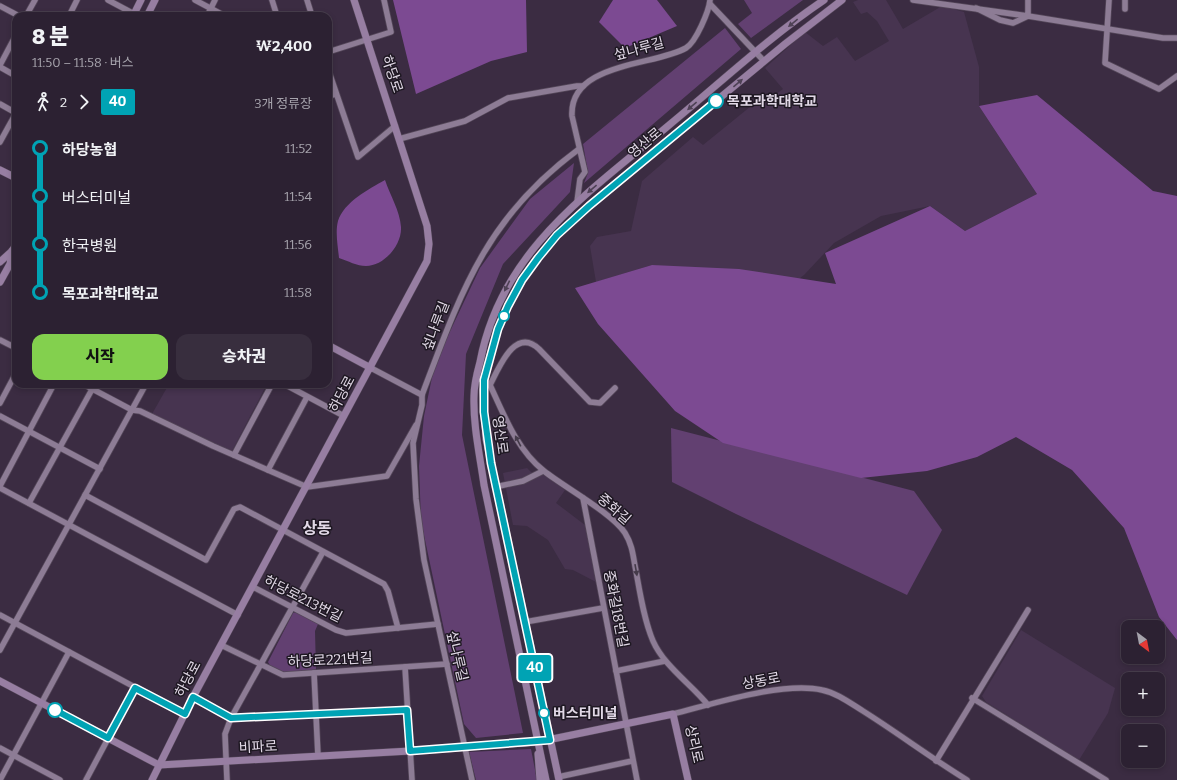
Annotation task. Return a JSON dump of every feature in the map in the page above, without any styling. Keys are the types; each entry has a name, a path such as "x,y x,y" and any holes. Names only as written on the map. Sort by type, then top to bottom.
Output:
{"street":[{"path":"28,12 35,0"},
{"path":"71,12 77,0"},
{"path":"108,0 130,12"},
{"path":"136,12 141,0"},
{"path":"149,12 155,0"},
{"path":"195,0 218,12"},
{"path":"209,12 215,0"},
{"path":"272,0 276,12"},
{"path":"307,0 311,12"},
{"name":"하당로","path":"152,780 193,697 422,272 428,253 428,226 354,0"},
{"path":"332,51 391,32 384,0"},
{"name":"영산로","path":"559,778 526,622 495,487 486,439 483,381 489,325 513,275 530,252 577,202 756,53 824,0"},
{"name":"영산로","path":"546,780 484,485 474,414 474,396 483,381 498,329 522,280 557,235 764,62 842,0"},
{"path":"913,0 976,8 1163,38 1177,38"},
{"path":"1028,0 1028,16"},
{"path":"1109,0 1105,63 1159,89 1177,76"},
{"path":"1125,0 1125,9"},
{"path":"710,2 764,62"},
{"name":"섶나루길","path":"584,86 611,69 660,58 687,48 698,31 710,2"},
{"path":"0,6 12,12"},
{"path":"976,8 1000,20 1013,23 1028,16"},
{"path":"12,43 0,66 12,74"},
{"path":"332,82 358,157 396,126"},
{"path":"400,139 465,121 508,98 584,86 572,109 585,172 580,179 577,202"},
{"path":"332,95 336,94"},
{"path":"0,104 12,111"},
{"path":"0,142 12,120"},
{"name":"섶나루길","path":"472,780 424,560 416,499 413,443 418,423 422,395 456,307 476,264 506,219 536,184 580,149"},
{"path":"0,170 12,176"},
{"path":"0,262 12,250"},
{"path":"0,282 10,264 12,256"},
{"path":"0,340 12,346"},
{"path":"483,381 508,352 521,342 529,342 539,349 590,402 600,403 615,388"},
{"path":"332,347 422,395"},
{"path":"0,404 12,381"},
{"name":"중화길","path":"483,381 526,455 543,470 583,498 621,528 633,548 635,570 654,642 665,661 694,688 708,705"},
{"path":"52,388 0,487 238,615"},
{"path":"29,503 93,388"},
{"path":"96,388 132,410 140,411 234,456 307,486 387,476 418,423"},
{"path":"0,650 144,388"},
{"path":"234,456 270,388"},
{"path":"291,388 344,416"},
{"path":"268,470 307,397"},
{"path":"0,416 100,469"},
{"path":"495,487 523,481 543,470"},
{"path":"85,495 206,560 234,509 240,507 384,584 388,591 398,628"},
{"name":"중화길18번길","path":"583,498 632,761 637,780"},
{"path":"227,780 225,734 231,718 324,552"},
{"name":"하당로213번길","path":"253,587 336,630 346,633 438,624"},
{"path":"526,622 603,608"},
{"path":"936,761 972,698 1028,610"},
{"path":"0,615 185,714"},
{"name":"하당로221번길","path":"221,645 261,666 283,675 447,664"},
{"path":"0,780 69,652"},
{"path":"616,671 665,661"},
{"path":"405,667 412,780"},
{"path":"314,673 318,756"},
{"path":"0,680 160,765"},
{"path":"86,780 135,688"},
{"name":"상동로","path":"538,742 794,688 824,690 836,695 883,724 936,761 967,780"},
{"path":"193,697 231,718 407,710"},
{"path":"972,698 1106,780"},
{"name":"상리로","path":"673,714 688,780"},
{"path":"538,742 537,762 540,780"},
{"name":"비파로","path":"160,765 410,751 538,742"},
{"path":"0,748 60,780"},
{"path":"559,778 632,761"}],"shaded area":[{"path":"393,0 526,0 527,52 491,61 416,94"},
{"path":"613,0 657,0 677,26 625,48 599,22"},
{"path":"744,0 803,0 751,38 738,24 752,13"},
{"path":"858,0 886,0 903,29 942,6 964,12 979,67 979,106 1037,194 965,231 930,206 881,216 834,243 804,275 791,285 652,265 596,282 590,246 597,237 631,231 642,181 693,137 703,145 761,98 765,102 783,89 765,68 805,32 823,46 837,37 855,61 889,41 877,21 867,12 861,14 853,2"},
{"path":"725,28 741,49 584,183 588,173 583,144"},
{"path":"1037,95 1153,191 1177,196 1177,640 1165,625 1165,620 1161,620 1159,617 1124,528 1072,470 1016,437 977,457 927,471 861,478 723,443 675,411 598,324 575,288 652,265 739,269 836,284 825,253 930,206 965,231 1037,194 979,106"},
{"path":"574,163 570,192 503,264 466,354 462,435 523,733 476,738 464,724 421,521 419,466 424,416 435,363 480,268 530,199"},
{"path":"385,180 397,209 401,227 401,234 395,247 385,258 373,265 359,265 339,258 337,230 338,221 341,214 351,202"},
{"path":"167,388 265,388 231,453 152,414"},
{"path":"671,428 914,491 942,530 907,595 672,482"},
{"path":"527,468 533,474 539,470 565,490 556,503 585,525 596,582 573,570 565,569 548,540 527,526 513,525 503,473"},
{"path":"296,612 318,624 315,631 316,671 283,672 271,667 268,662 293,613"},
{"path":"1021,630 1115,688 1108,713 1079,760 986,702 982,696"},
{"path":"531,749 537,780 476,780 469,752"}],"bus line":[{"name":"40","path":"55,710 108,738 135,688 185,714 193,697 231,718 407,710 410,751 550,740 486,439 483,390 490,356 498,329 522,280 557,235 589,206 716,101"}],"place":[{"name":"목포과학대학교","path":"716,101"},
{"name":"버스터미널","path":"544,713"}],"district":[{"name":"상동","path":"317,528"}]}
